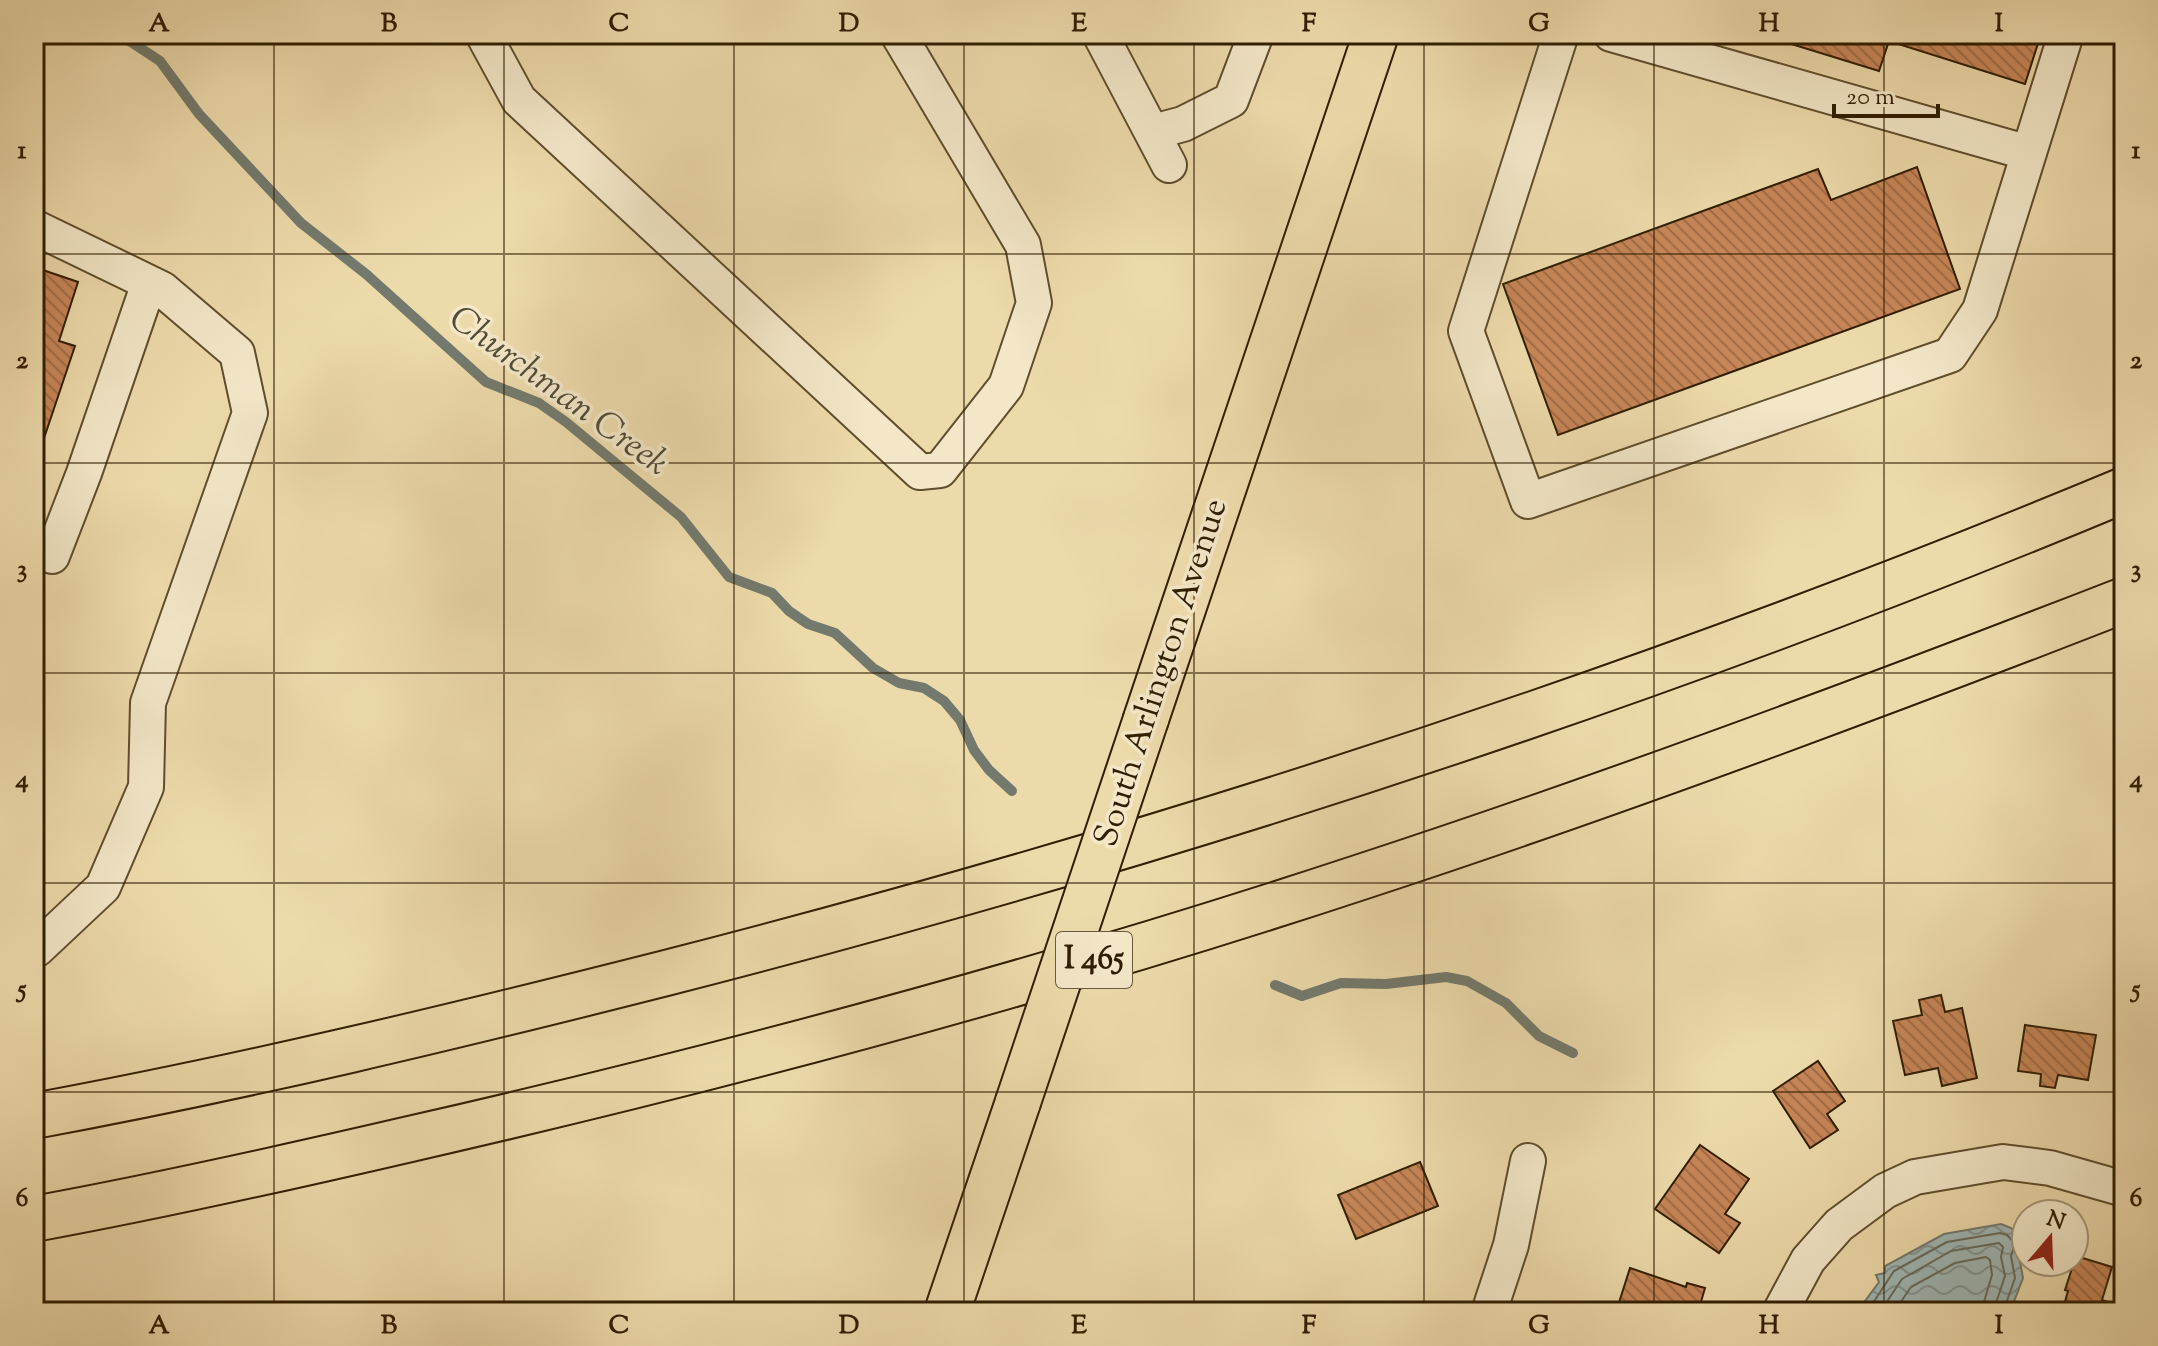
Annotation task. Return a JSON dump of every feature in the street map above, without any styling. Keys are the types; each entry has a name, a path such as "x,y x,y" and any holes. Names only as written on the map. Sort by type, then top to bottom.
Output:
{"main road":[{"name":"South Arlington Avenue","path":"947,1312 1376,34"},
{"path":"34,1116 314,1058 529,1008 939,901 1140,842 1368,769 1731,644 1925,572 2124,490"},
{"name":"I 465","path":"34,1219 147,1198 553,1107 959,1000 1162,940 1404,862 1777,731 2124,600"}],"street":[{"path":"483,34 519,100 920,472 940,470 1006,386 1034,303 1023,245 898,34"},
{"path":"1100,34 1169,165"},
{"path":"1153,132 1183,124 1231,100 1256,34"},
{"path":"1561,34 1466,331 1528,501 1950,355 1980,310 2066,34"},
{"path":"1611,34 2029,153"},
{"path":"34,227 162,289 237,353 250,413 148,703 146,787 103,887 37,949"},
{"path":"34,549 52,556 149,283"},
{"path":"1489,1312 1511,1245 1528,1161"},
{"path":"1780,1312 1808,1260 1839,1225 1885,1191 1915,1177 2003,1162 2050,1168 2124,1189"}],"water":[{"path":"2001,1224 2010,1228 2010,1278 2023,1278 2010,1312 1857,1312 1879,1282 1876,1275 1885,1273 1885,1266 1944,1234"}],"building":[{"path":"1759,34 2041,34 2025,84 1889,41 1879,71"},
{"path":"1917,167 1960,289 1558,435 1503,284 1818,169 1831,200"},
{"path":"34,267 78,282 59,341 75,346 34,468"},
{"path":"1941,995 1945,1012 1962,1008 1977,1078 1942,1086 1938,1068 1905,1075 1893,1021 1922,1015 1919,1000"},
{"path":"2025,1025 2096,1035 2088,1080 2058,1075 2055,1088 2040,1086 2041,1074 2018,1071"},
{"path":"1818,1061 1845,1101 1827,1114 1838,1130 1810,1148 1773,1091"},
{"path":"1700,1145 1749,1179 1725,1214 1740,1223 1719,1253 1655,1209"},
{"path":"1420,1162 1438,1206 1356,1239 1338,1195"},
{"path":"2090,1260 2112,1267 2102,1300 2124,1307 2124,1312 2062,1312 2068,1291 2065,1290 2069,1278 2090,1278"},
{"path":"1630,1268 1686,1287 1687,1283 1705,1288 1698,1312 1616,1312"}],"waterway":[{"name":"Churchman Creek","path":"125,34 128,40 160,61 199,114 301,223 366,274 486,382 539,403 566,422 681,517 729,577 772,593 789,611 808,624 835,633 873,668 899,683 924,688 944,701 960,720 974,750 989,770 1012,791"},
{"name":"Churchman Creek","path":"1275,985 1302,996 1341,983 1386,984 1446,977 1467,981 1506,1003 1539,1036 1573,1053"}]}
